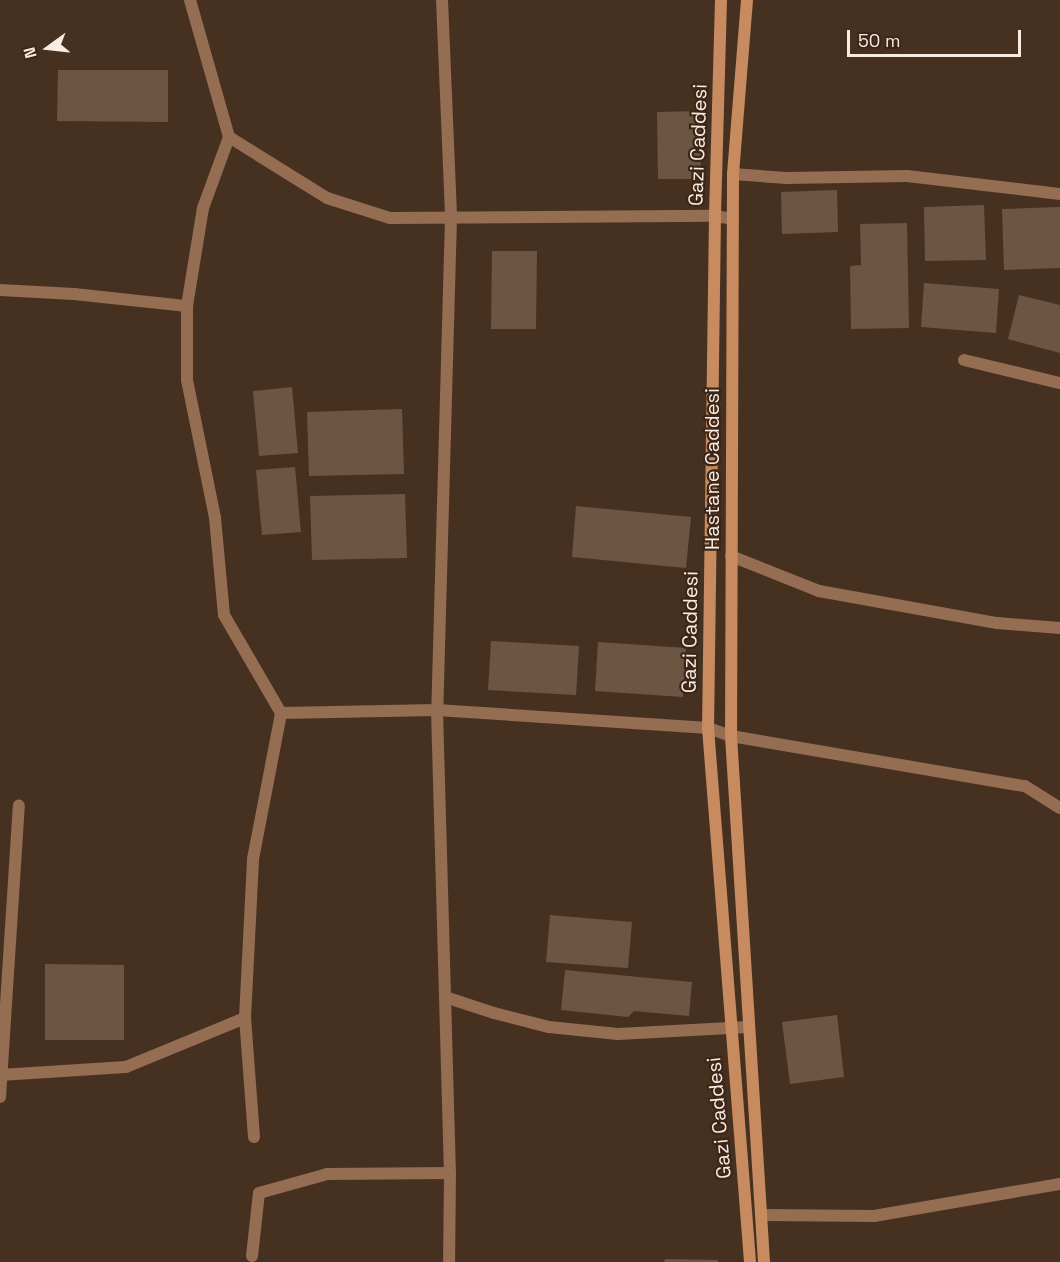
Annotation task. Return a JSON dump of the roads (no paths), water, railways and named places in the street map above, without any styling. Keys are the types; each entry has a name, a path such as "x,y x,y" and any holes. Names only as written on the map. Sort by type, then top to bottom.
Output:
{"main road":[{"name":"Gazi Caddesi","path":"721,0 715,216 708,728 750,1262"},
{"name":"Hastane Caddesi","path":"747,0 733,174 731,736 748,1027 763,1215 764,1262"}],"street":[{"path":"190,0 228,137 203,208 187,306 187,380 215,518 224,615 281,713 253,859 245,1018 254,1137"},
{"path":"442,0 452,218 437,710 450,1173 449,1262"},
{"path":"228,137 327,198 390,218 715,216 733,219"},
{"path":"733,174 786,178 907,176 1060,194"},
{"path":"0,290 74,294 187,306"},
{"path":"964,360 1060,383"},
{"path":"731,556 819,591 997,623 1060,628"},
{"path":"281,713 437,710 708,728 731,736 1025,786 1060,808"},
{"path":"0,1097 19,806"},
{"path":"445,997 494,1014 549,1027 618,1034 748,1027"},
{"path":"1,1075 126,1067 245,1018"},
{"path":"252,1256 259,1193 327,1174 450,1173"},
{"path":"763,1215 874,1216 1060,1184"}]}
